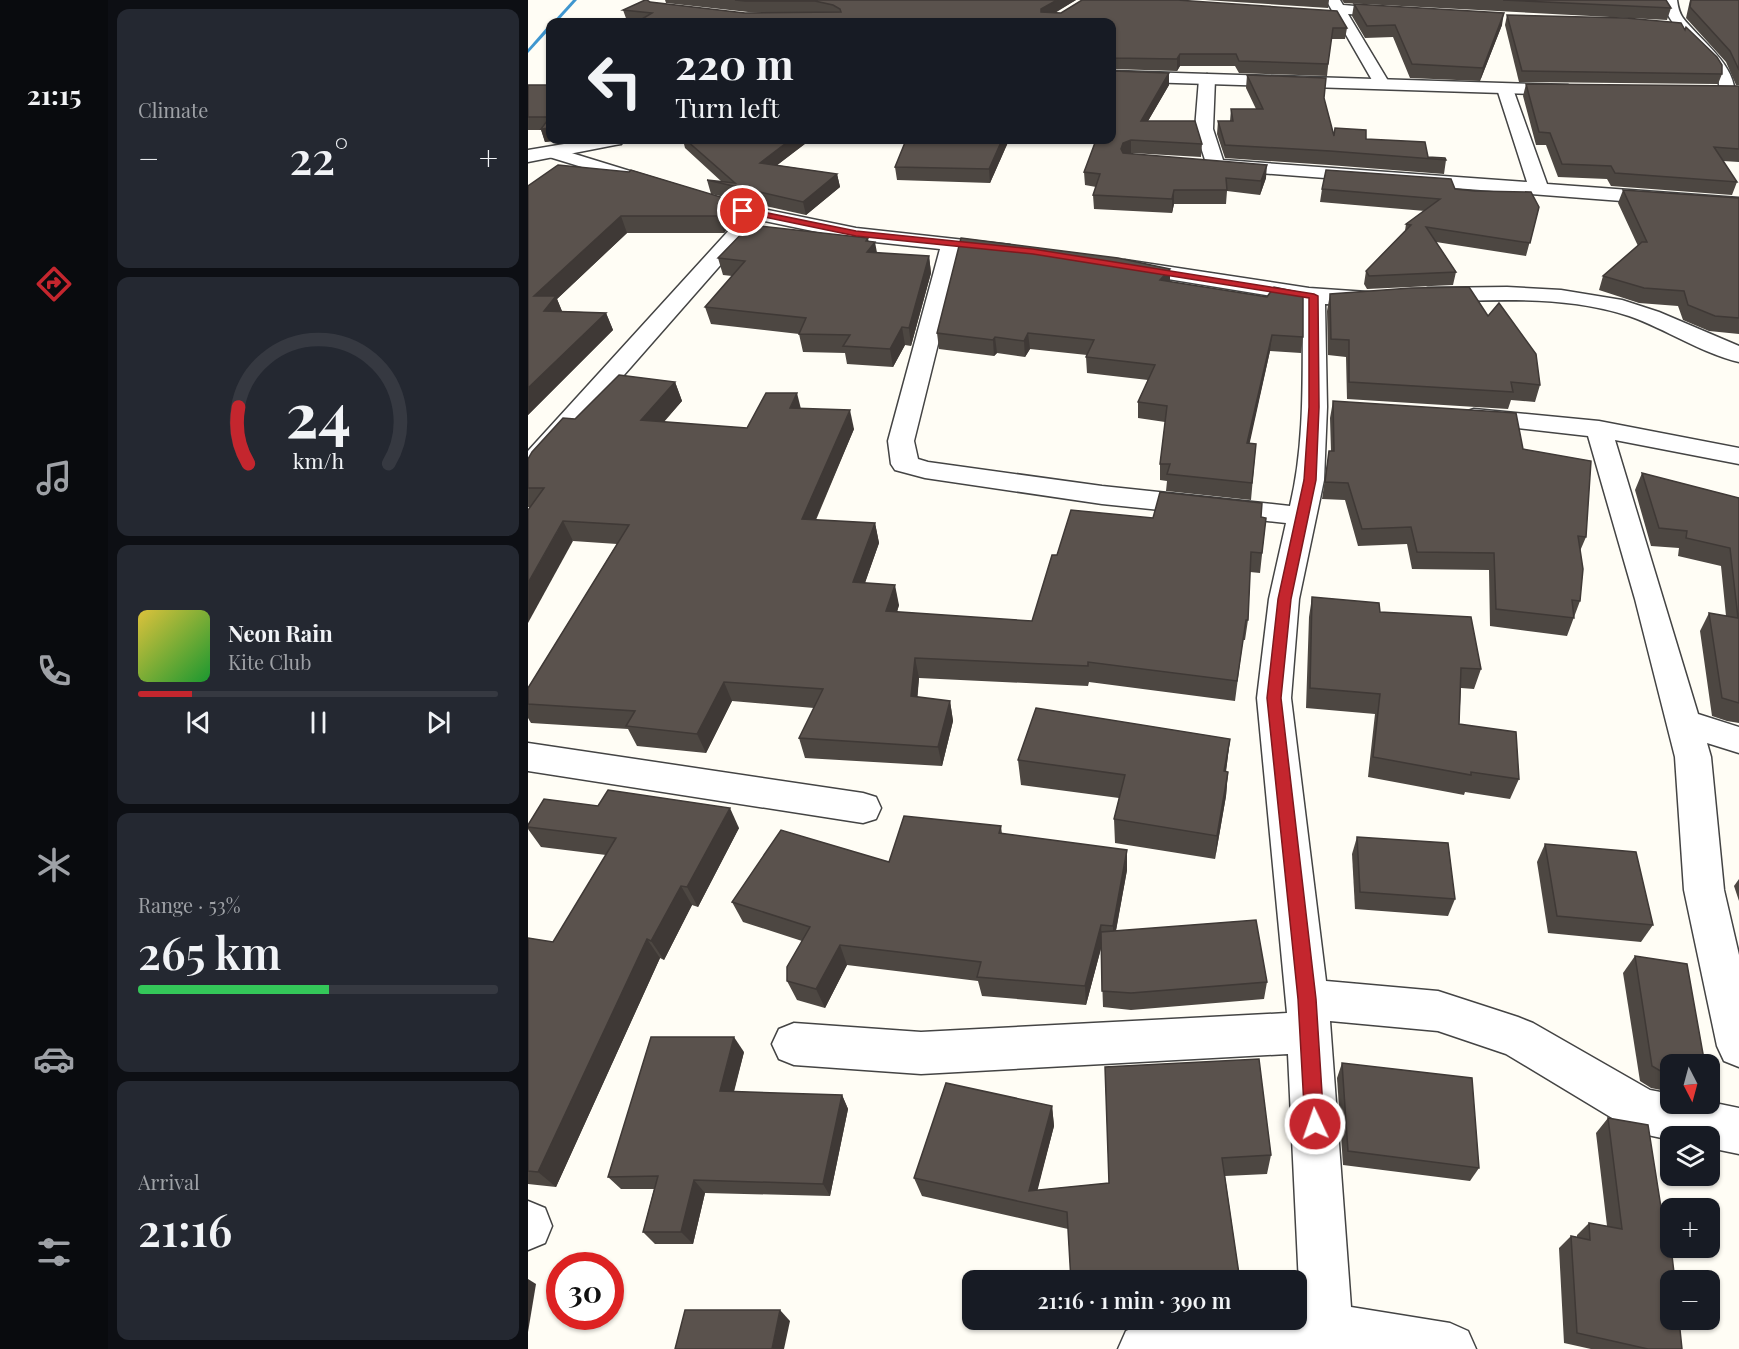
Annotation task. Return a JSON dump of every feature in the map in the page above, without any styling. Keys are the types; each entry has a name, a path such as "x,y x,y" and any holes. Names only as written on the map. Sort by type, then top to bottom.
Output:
{"street":[{"path":"1670,0 1670,9 1683,27 1710,51 1727,73 1728,92"},
{"path":"1336,10 1406,13"},
{"path":"1336,10 1382,84"},
{"path":"1659,25 1683,27"},
{"path":"1116,75 1587,90"},
{"path":"1207,79 1204,129 1207,164 1739,204"},
{"path":"1505,89 1539,189"},
{"path":"528,156 594,144"},
{"path":"552,152 730,208 856,234 1022,250"},
{"path":"528,467 756,213"},
{"path":"952,243 901,441 905,464 925,470 1102,495 1302,516"},
{"path":"1104,263 1348,300 1403,296 1516,294 1562,297 1636,311 1739,356"},
{"path":"1314,296 1325,408 1284,599 1274,698 1308,1016 1328,1329"},
{"path":"1451,416 1543,422 1599,429 1739,456"},
{"path":"1599,429 1693,757 1704,890 1739,1047"},
{"path":"1684,723 1739,740"},
{"path":"528,757 863,808"},
{"path":"794,1044 921,1053 1308,1016 1438,1011 1518,1038 1643,1111 1739,1131"},
{"path":"1144,1349 1328,1329 1450,1349"}],"building":[{"path":"645,0 745,13 841,12 833,5 815,1 735,0 1057,0 1041,9 1041,12 1061,13 1082,0 1177,0 1337,11 1347,28 1333,28 1328,64 1239,61 1236,54 1180,54 1177,59 1116,58 1116,18 644,18 652,13 623,10"},
{"path":"1503,0 1666,0 1671,8"},
{"path":"1691,0 1739,0 1739,70 1730,51 1690,7"},
{"path":"1354,4 1504,13 1483,68 1412,64 1395,25 1367,26"},
{"path":"1507,15 1626,18 1681,23 1685,30 1686,27 1717,57 1722,65 1722,74 1522,71"},
{"path":"1116,71 1169,73 1141,121 1195,121 1202,144 1131,140 1123,143 1121,149 1123,153 1267,165 1261,181 1226,178 1227,190 1174,190 1172,199 1093,195 1100,174 1084,172 1094,144 1116,144"},
{"path":"1247,75 1326,78 1324,98 1334,136 1335,128 1366,130 1366,139 1425,142 1428,157 1445,158 1446,160 1225,145 1218,121 1233,121 1231,109 1263,109"},
{"path":"1526,84 1739,86 1739,149 1714,147 1737,182 1615,173 1611,166 1562,164 1550,133 1539,132"},
{"path":"528,85 546,85 546,117 528,117"},
{"path":"691,144 785,144 760,163 837,174 803,202 707,180 735,183"},
{"path":"904,144 1000,144 989,169 895,167"},
{"path":"558,165 629,172 631,170 734,201 719,216 621,216 534,296 556,296 544,311 606,313 528,388 528,186"},
{"path":"1326,170 1451,179 1455,189 1531,192 1539,207 1530,243 1426,227 1456,272 1369,276 1366,271 1411,225 1406,224 1440,199 1322,189"},
{"path":"1623,190 1739,198 1739,318 1715,316 1688,305 1684,291 1644,288 1603,276 1642,242 1647,242"},
{"path":"750,225 868,238 866,241 875,242 867,252 929,256 909,328 902,327 890,349 843,346 850,335 799,334 806,318 705,307 745,261 718,258"},
{"path":"961,238 1118,258 1170,269 1160,280 1267,297 1274,287 1303,293 1303,337 1272,335 1247,443 1256,444 1252,483 1167,474 1170,464 1160,464 1167,406 1138,402 1155,365 1086,357 1094,340 1028,333 1024,341 995,337 993,340 937,333"},
{"path":"1469,287 1488,316 1499,303 1536,354 1540,385 1511,382 1513,392 1349,382 1349,340 1331,339 1330,294 1411,288"},
{"path":"619,375 675,382 641,420 747,428 766,393 797,393 790,408 850,410 802,519 875,523 853,582 895,585 886,611 1032,621 1052,555 1057,555 1071,510 1153,518 1160,492 1262,503 1261,517 1266,518 1262,553 1251,552 1248,620 1246,620 1237,681 1088,662 1088,666 915,658 911,696 950,701 938,747 799,738 823,689 724,682 697,734 626,726 635,711 528,704 528,688 629,525 563,521 528,583 528,510 544,488 528,488 528,459 563,418 575,419"},
{"path":"1333,401 1516,413 1523,449 1591,461 1586,537 1578,536 1583,569 1580,601 1572,600 1574,618 1496,609 1494,553 1417,552 1411,527 1362,529 1348,483 1325,482 1329,451 1334,451"},
{"path":"1642,473 1739,498 1739,703 1722,698 1709,613 1738,618 1730,548 1686,538 1687,531 1659,528"},
{"path":"1312,597 1379,603 1380,612 1471,617 1481,669 1461,668 1459,724 1516,732 1519,779 1471,772 1471,775 1373,757 1380,694 1310,688"},
{"path":"1036,708 1230,739 1224,771 1228,772 1217,836 1114,819 1125,775 1018,760"},
{"path":"608,790 730,808 687,887 681,886 651,941 647,939 538,1172 528,1171 528,938 553,942 616,838 528,827 528,825 544,799 598,806"},
{"path":"904,816 1001,826 999,833 1127,850 1113,926 1101,925 1085,986 977,977 981,962 840,945 816,989 787,981 787,967 810,927 732,902 781,830 889,862"},
{"path":"1357,837 1448,843 1455,899 1360,892"},
{"path":"1545,844 1636,852 1653,925 1557,916"},
{"path":"1256,920 1267,982 1131,993 1102,991 1101,932"},
{"path":"1635,956 1687,964 1703,1054 1660,1054 1660,1071 1652,1066"},
{"path":"651,1037 734,1037 720,1091 842,1095 823,1184 694,1180 681,1232 643,1232 658,1176 608,1177"},
{"path":"1259,1059 1271,1155 1222,1158 1238,1270 1070,1270 1067,1212 914,1178 946,1083 1052,1106 1029,1191 1109,1183 1105,1067"},
{"path":"1342,1063 1472,1078 1479,1168 1348,1151"},
{"path":"1608,1118 1648,1125 1660,1201 1660,1258 1672,1258 1674,1270 1660,1270 1660,1330 1680,1330 1682,1349 1648,1349 1577,1333 1571,1236 1590,1240 1589,1223 1622,1229"},
{"path":"685,1310 780,1310 772,1349 675,1349"}],"waterway":[{"path":"559,18 575,0"},
{"path":"528,52 546,32"}],"route":[{"path":"743,211 856,234 1033,252 1314,296 1314,407 1310,480 1284,599 1274,698 1307,999 1315,1124"}]}
